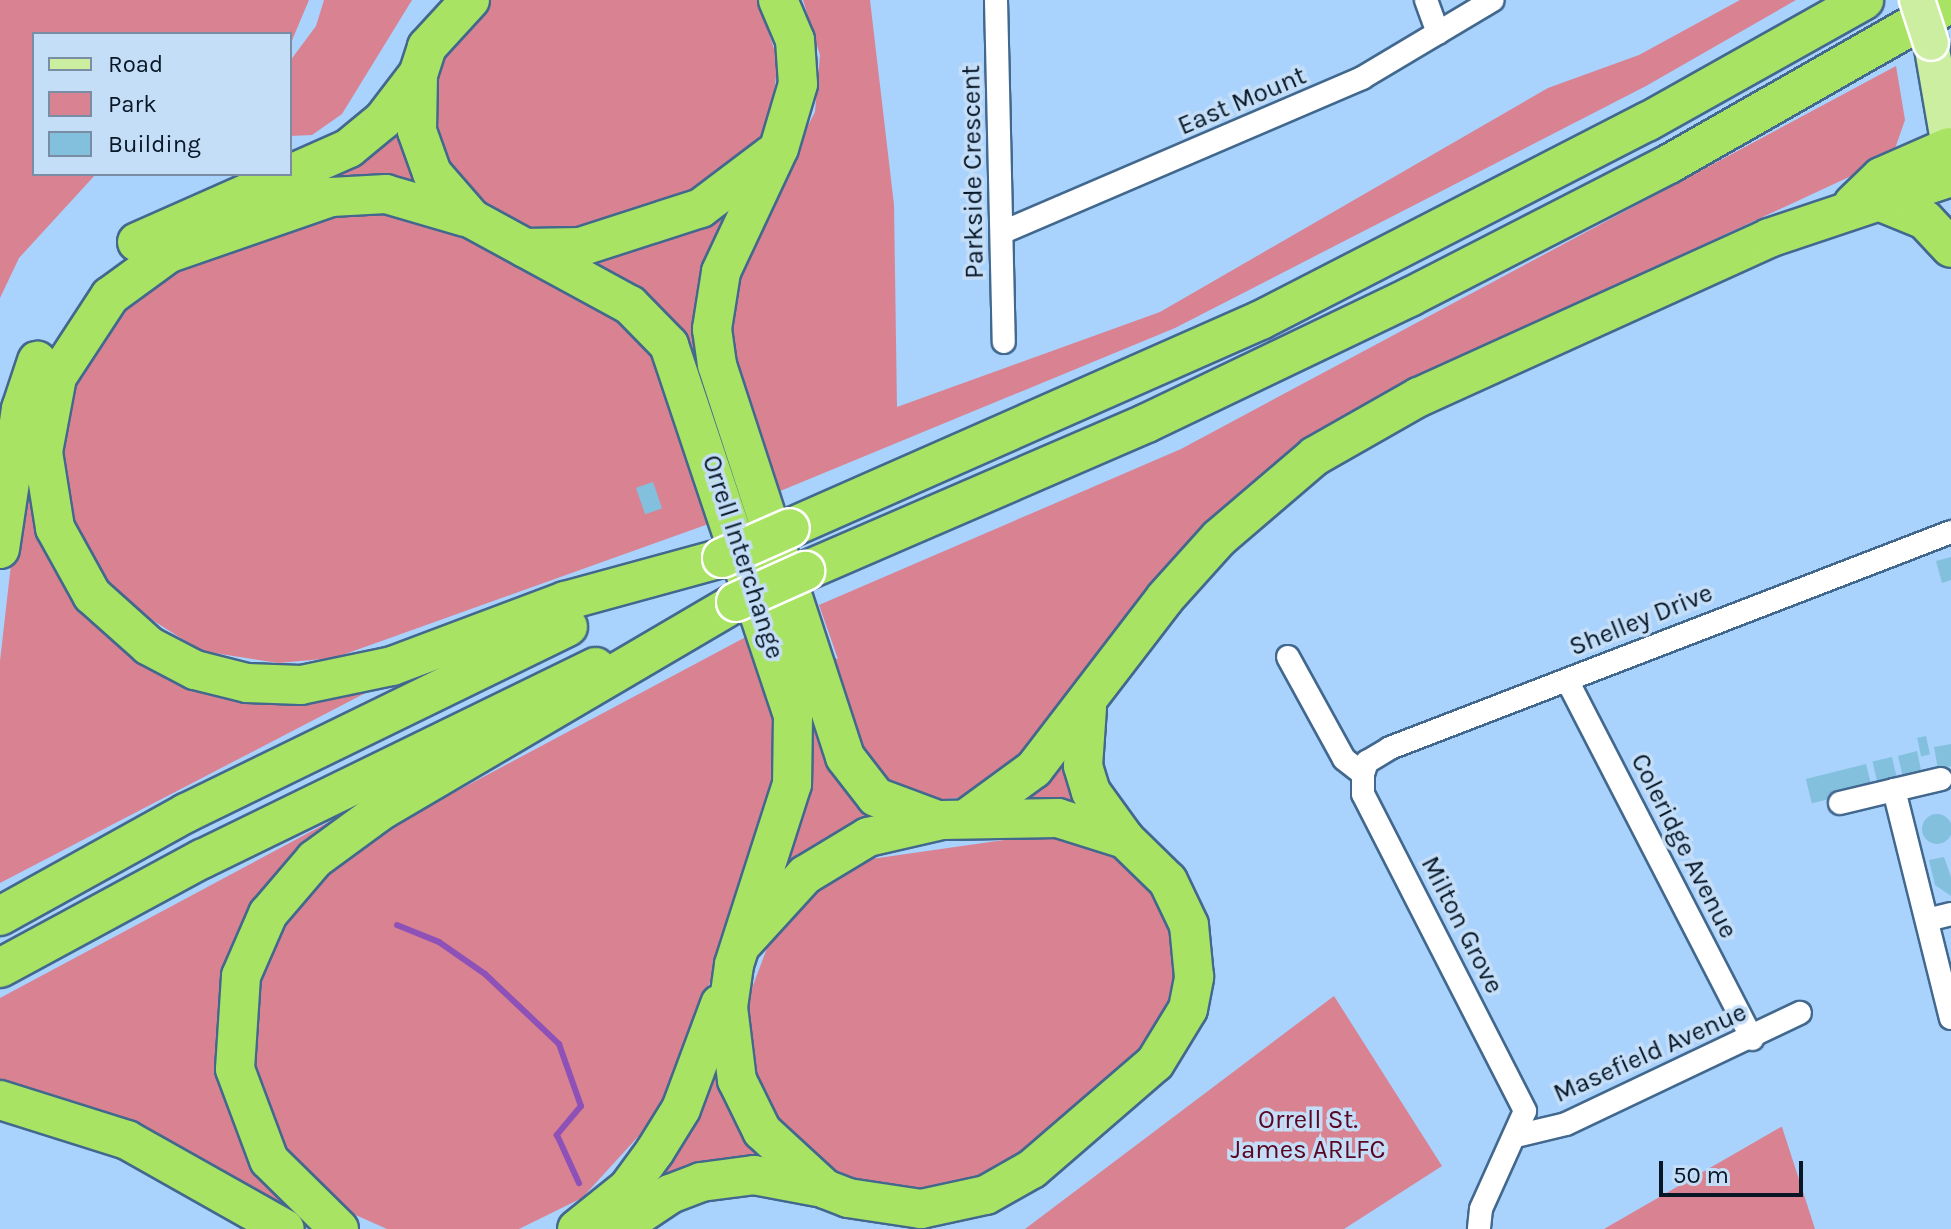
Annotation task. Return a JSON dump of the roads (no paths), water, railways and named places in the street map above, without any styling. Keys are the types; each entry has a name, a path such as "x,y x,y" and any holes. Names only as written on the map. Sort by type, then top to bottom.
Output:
{"highway":[{"name":"Orrell Interchange","path":"430,0 417,131 426,160 472,219 630,305 669,345 772,643 793,716 795,768 738,954 728,1042 747,1106 777,1149 825,1189 901,1209 986,1195 1032,1169 1155,1063 1188,1009 1195,956 1173,889 1125,839 1058,818 954,819 881,833 830,857 738,954"},
{"path":"292,173 349,148 383,120 423,60 470,0"},
{"name":"Orrell Interchange","path":"778,0 798,64 779,148 721,272 712,329 717,365 850,767 888,805 954,819"},
{"path":"0,916 186,813 488,663 1261,320 1647,122 1864,0"},
{"path":"0,968 493,713 805,571 1147,423 1410,297 1669,164 1951,3"},
{"path":"523,248 580,247 701,208 779,148"},
{"path":"1868,204 1881,177 1950,162"},
{"path":"0,549 27,385 77,295 138,242 286,176"},
{"path":"472,219 386,194 331,197 169,253 110,296 67,355 45,427 48,503 84,584 128,631 172,659 247,683 301,685 392,666 565,601 722,558"},
{"path":"954,819 1022,781 1087,708 1174,588 1315,456 1500,359 1868,204 1925,220 1951,248"},
{"path":"339,1229 269,1160 235,1069 241,976 268,914 315,859 382,810 736,602"},
{"path":"1087,708 1086,776 1125,839"},
{"path":"577,1229 628,1188 681,1109 738,954"},
{"path":"0,1100 127,1140 285,1229"},
{"path":"618,1229 670,1194 727,1177 776,1177 825,1189"}],"main road":[{"path":"1917,0 1931,43 1950,162"}],"street":[{"name":"Parkside Crescent","path":"996,0 1004,342"},
{"path":"1426,0 1438,33"},
{"name":"East Mount","path":"1003,232 1349,85 1493,0"},
{"name":"Shelley Drive","path":"1363,774 1377,753 1951,532"},
{"name":"Milton Grove","path":"1288,657 1344,759 1363,774 1363,794 1519,1095 1520,1135"},
{"name":"Coleridge Avenue","path":"1567,680 1752,1039"},
{"path":"1840,803 1941,779"},
{"path":"1894,790 1951,1018"},
{"path":"1927,920 1951,914"},
{"name":"Masefield Avenue","path":"1520,1135 1566,1124 1752,1039 1800,1013"},
{"path":"1479,1229 1491,1183 1520,1135"}],"waterway":[{"path":"397,925 439,942 485,974 559,1044 581,1106 557,1135 579,1183"}],"park label":[{"name":"Orrell St. James ARLFC","path":"1308,1135"}]}
